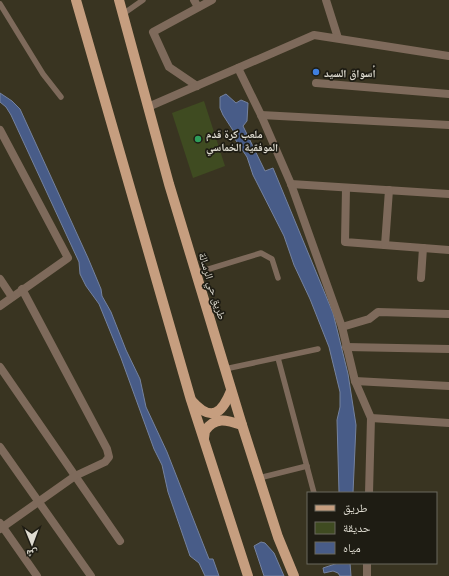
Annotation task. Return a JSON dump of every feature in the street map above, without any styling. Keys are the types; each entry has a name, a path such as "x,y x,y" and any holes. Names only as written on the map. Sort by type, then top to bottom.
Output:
{"main road":[{"path":"76,0 191,400 248,576"},
{"name":"طريق حي الرسالة","path":"119,0 169,184 231,391 259,478 294,576"},
{"path":"191,400 205,413 212,413 224,407 231,391"},
{"path":"204,438 205,431 214,421 227,420 242,425"}],"street":[{"path":"197,86 169,67 153,32 196,4 212,0"},
{"path":"326,0 338,38"},
{"path":"148,107 314,35 449,56"},
{"path":"238,68 261,115 290,184 342,326 355,381 371,418 369,492"},
{"path":"316,83 449,94"},
{"path":"261,115 449,125"},
{"path":"0,130 68,258 0,306"},
{"path":"290,184 449,194"},
{"path":"346,188 345,242 449,250"},
{"path":"385,245 389,190"},
{"path":"421,278 423,248"},
{"path":"0,279 12,297"},
{"path":"22,290 107,449 109,457 105,462 75,476 1,526 37,576"},
{"path":"342,326 369,319 378,312 449,314"},
{"path":"346,347 449,349"},
{"path":"0,367 120,541"},
{"path":"355,381 449,386"},
{"path":"371,418 449,423"},
{"path":"0,448 91,576"},
{"path":"367,564 367,576"}],"lane":[{"path":"123,14 143,0"},
{"path":"0,4 43,74 61,97"},
{"path":"196,273 261,253 272,259 278,278"},
{"path":"225,369 318,349"},
{"path":"278,358 314,492"},
{"path":"259,478 307,466"}],"green space":[{"name":"ملعب كرة قدم الموفقية الخماسي","path":"204,101 225,166 193,178 172,113"}],"water":[{"path":"0,93 12,101 20,109 88,258 101,289 102,296 111,312 126,350 140,379 146,407 167,452 209,559 213,559 219,576 205,576 199,563 190,556 168,492 162,465 154,449 121,358 99,304 86,286 80,274 79,262 11,115 6,107 0,102"},
{"path":"226,94 236,103 241,100 248,103 247,121 243,126 265,171 273,168 333,313 348,374 356,425 353,492 339,492 337,420 340,407 340,392 329,347 310,299 294,265 284,236 253,175 247,157 235,139 234,132 223,115 220,108 220,97"},
{"path":"261,542 265,543 274,553 284,576 264,576 254,546"},
{"path":"335,564 350,564 351,576 340,576 338,573 333,571 324,573 323,568"}],"place":[{"name":"أسواق السيد","path":"316,72"},
{"name":"ملعب كرة قدم الموفقية الخماسي","path":"198,139"}]}
